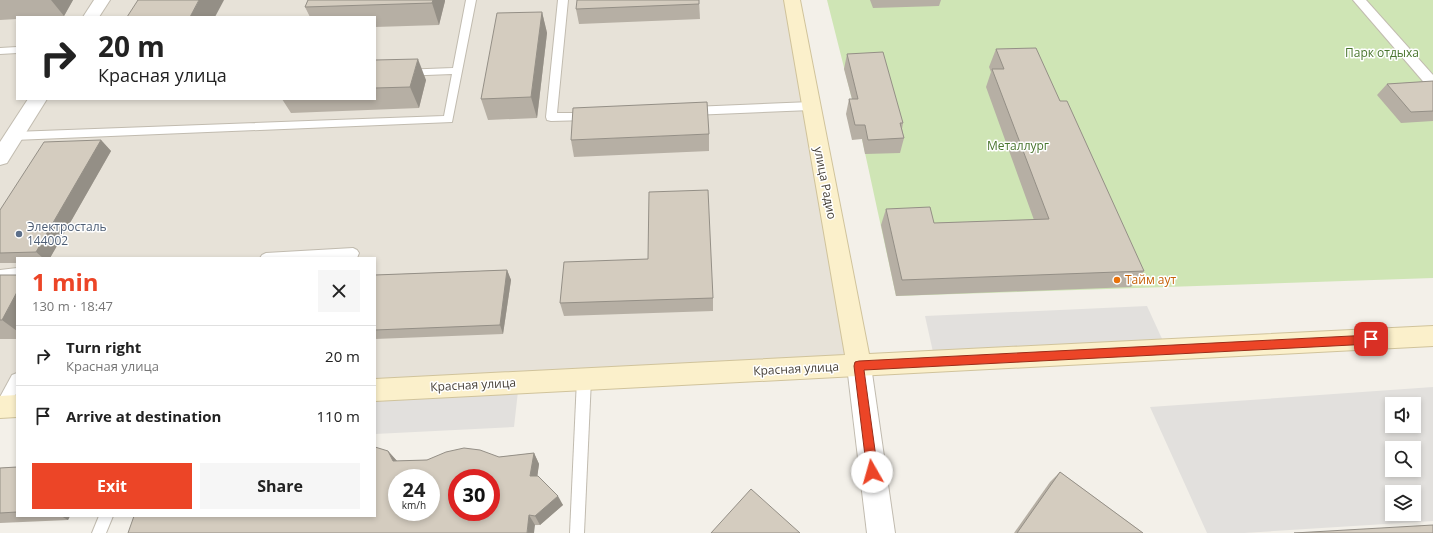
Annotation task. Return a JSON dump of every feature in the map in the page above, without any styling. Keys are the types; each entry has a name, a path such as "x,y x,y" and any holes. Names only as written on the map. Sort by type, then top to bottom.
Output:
{"main road":[{"name":"улица Радио","path":"792,0 859,366"},
{"name":"Красная улица","path":"376,390 1433,336"}],"street":[{"path":"92,16 102,0"},
{"path":"1359,0 1433,84"},
{"path":"0,158 37,100"},
{"path":"859,366 880,533"}],"lane":[{"path":"14,136 448,119 456,71 471,0"},
{"path":"563,0 551,117 599,115"},
{"path":"0,51 16,50"},
{"path":"376,74 456,71"},
{"path":"679,112 811,106"},
{"path":"283,257 352,253 351,257"},
{"path":"0,275 16,274"},
{"path":"577,533 584,379"},
{"path":"6,407 16,382"},
{"path":"99,533 106,517"}],"shaded area":[{"path":"0,0 792,0 859,366 376,390 376,257 16,257 16,406 0,407"},
{"path":"1147,306 1163,341 933,352 925,316"},
{"path":"1433,387 1433,521 1244,533 1207,533 1150,407"},
{"path":"518,391 514,427 376,434 376,398"}],"green space":[{"name":"Металлург","path":"827,0 1433,0 1433,278 896,296 862,139"}],"building":[{"path":"138,0 199,0 191,16 128,16"},
{"path":"308,0 433,0 432,3 305,7"},
{"path":"577,0 699,0 699,4 576,9"},
{"path":"542,12 531,97 481,99 497,13"},
{"path":"1036,48 1060,101 1067,101 1144,271 902,280 886,209 930,207 934,223 1049,219 992,69 1004,69 996,49"},
{"path":"883,52 903,123 900,123 904,138 868,140 865,125 855,125 849,99 858,99 847,54"},
{"path":"418,59 410,87 376,88 376,60"},
{"path":"1433,81 1433,111 1411,112 1387,84"},
{"path":"707,102 709,134 571,140 573,108"},
{"path":"101,140 36,252 0,253 0,210 44,142"},
{"path":"708,190 713,298 560,303 564,262 648,259 649,192"},
{"path":"507,270 500,325 376,330 376,275"},
{"path":"0,275 16,275 16,294 2,320 0,320"},
{"path":"376,447 388,451 393,461 427,460 446,452 464,448 480,450 499,457 534,453 530,476 538,476 558,496 535,516 529,515 527,533 128,533 134,517 376,517"},
{"path":"16,467 16,512 0,513 0,468"},
{"path":"1060,472 1143,533 1017,533"},
{"path":"751,489 800,533 711,533"},
{"path":"1433,525 1433,533 1294,533"}],"place":[{"name":"Электросталь 144002","path":"19,234"},
{"name":"Тайм аут","path":"1117,280"}],"route":[{"path":"872,472 859,366 1371,339"}],"park label":[{"name":"Парк отдыха","path":"1382,53"}]}
